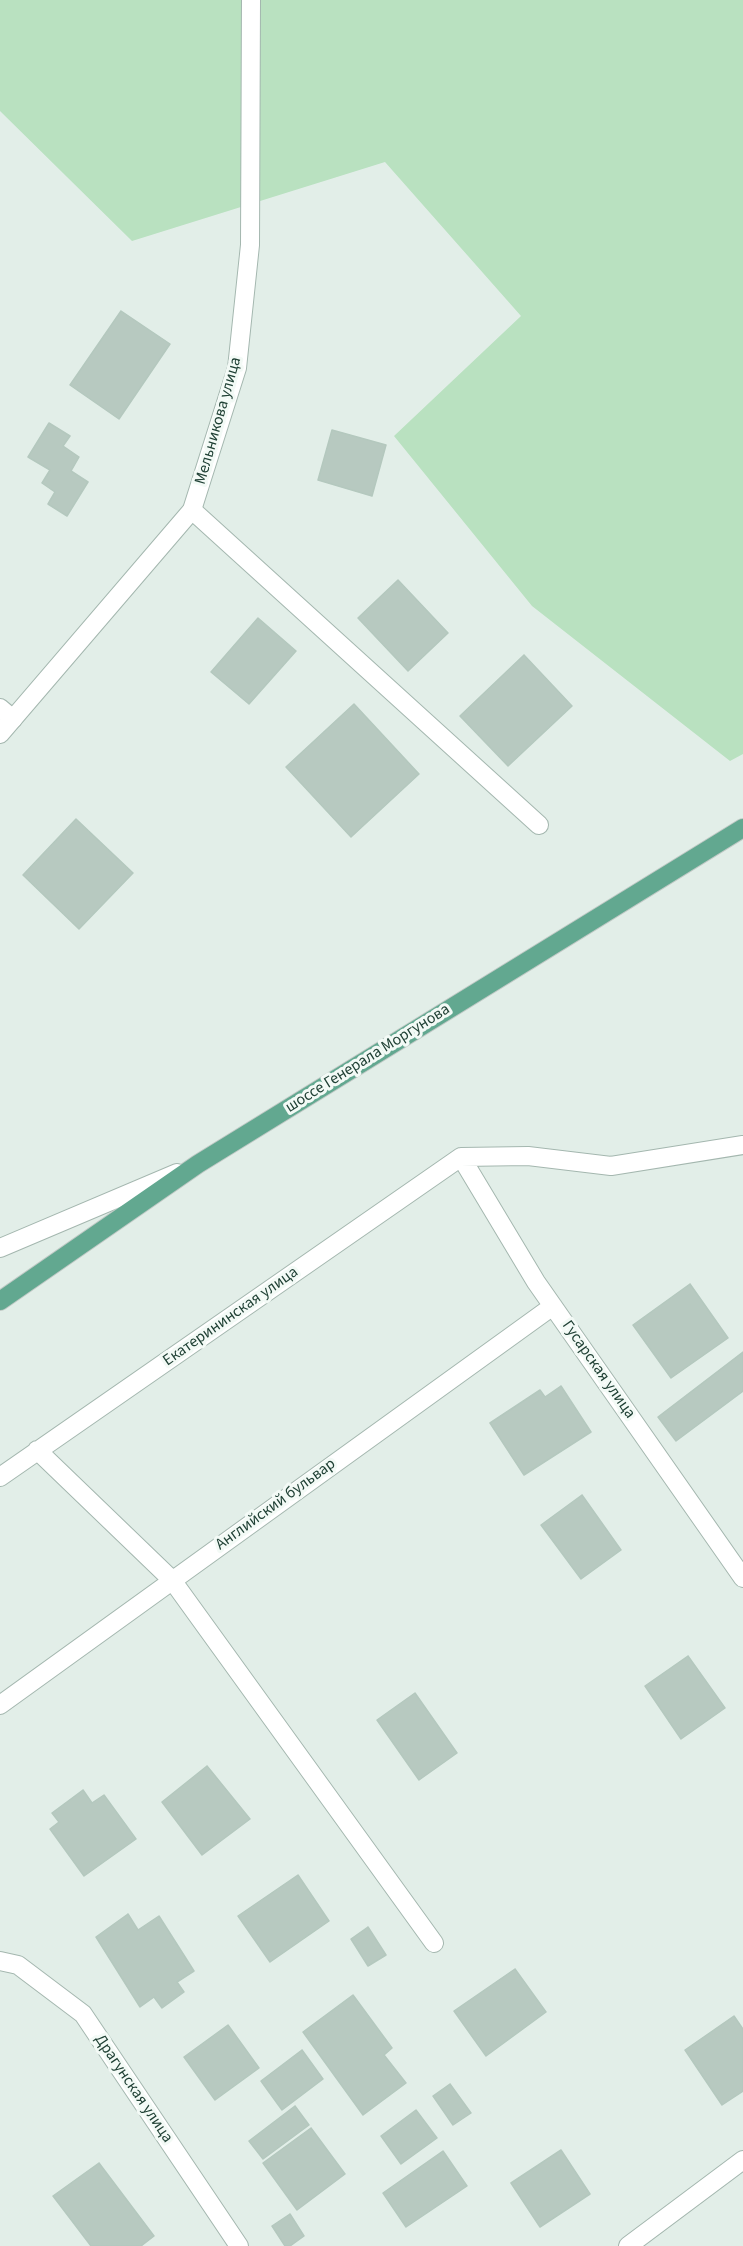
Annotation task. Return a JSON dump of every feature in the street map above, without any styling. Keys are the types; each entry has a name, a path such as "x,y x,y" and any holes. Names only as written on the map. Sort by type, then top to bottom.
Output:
{"main road":[{"name":"шоссе Генерала Моргунова","path":"0,1301 198,1164 743,828"}],"street":[{"name":"Мельникова улица","path":"0,734 6,714 192,510 237,368 250,245 252,0"},
{"path":"192,510 539,825"},
{"path":"461,1157 528,1156 611,1166 743,1145"},
{"name":"Гусарская улица","path":"461,1157 536,1282 743,1578"},
{"name":"Екатерининская улица","path":"0,1477 461,1157"},
{"path":"0,1248 198,1164"},
{"name":"Английский бульвар","path":"0,1705 553,1306"},
{"path":"38,1450 172,1580 434,1943"},
{"name":"Драгунская улица","path":"0,1960 18,1965 83,2014 240,2246"},
{"path":"628,2246 743,2160"}],"green space":[{"path":"0,0 743,0 743,754 730,761 532,606 394,436 521,316 385,162 132,241 0,111"}],"building":[{"path":"121,311 170,344 119,419 70,385"},
{"path":"49,423 70,436 63,446 79,457 71,471 88,482 67,516 48,504 55,492 42,483 50,470 28,457"},
{"path":"332,430 386,445 372,496 318,480"},
{"path":"398,580 448,633 408,671 358,618"},
{"path":"258,618 296,651 249,704 211,672"},
{"path":"524,655 572,706 508,766 460,716"},
{"path":"354,704 419,774 351,837 286,767"},
{"path":"76,819 133,873 79,929 23,875"},
{"path":"690,1284 728,1338 671,1378 633,1325"},
{"path":"743,1352 743,1391 676,1441 658,1417"},
{"path":"561,1386 591,1432 524,1475 490,1423 540,1390 545,1397"},
{"path":"582,1495 621,1550 581,1579 541,1525"},
{"path":"688,1656 725,1708 681,1739 645,1686"},
{"path":"415,1693 457,1753 419,1780 377,1720"},
{"path":"207,1766 250,1819 202,1855 162,1802"},
{"path":"83,1790 92,1803 104,1795 136,1839 84,1876 50,1829 59,1822 52,1813"},
{"path":"298,1875 329,1921 270,1962 238,1916"},
{"path":"128,1914 138,1930 159,1916 194,1971 177,1982 184,1992 162,2008 154,1997 140,2007 96,1937"},
{"path":"368,1927 386,1955 368,1966 351,1939"},
{"path":"515,1969 546,2012 486,2056 454,2011"},
{"path":"353,1995 392,2048 384,2055 406,2083 363,2115 303,2032"},
{"path":"734,2016 743,2029 743,2091 722,2105 685,2050"},
{"path":"228,2025 259,2068 215,2100 184,2057"},
{"path":"302,2050 323,2079 282,2110 261,2081"},
{"path":"450,2084 471,2113 453,2125 433,2096"},
{"path":"295,2106 309,2125 263,2159 249,2141"},
{"path":"416,2110 437,2138 401,2164 381,2136"},
{"path":"311,2128 345,2174 297,2210 263,2163"},
{"path":"561,2150 590,2194 540,2227 511,2183"},
{"path":"443,2151 467,2186 406,2227 383,2193"},
{"path":"99,2163 154,2236 141,2246 91,2246 53,2196"},
{"path":"290,2214 304,2236 290,2246 285,2246 272,2226"}]}
